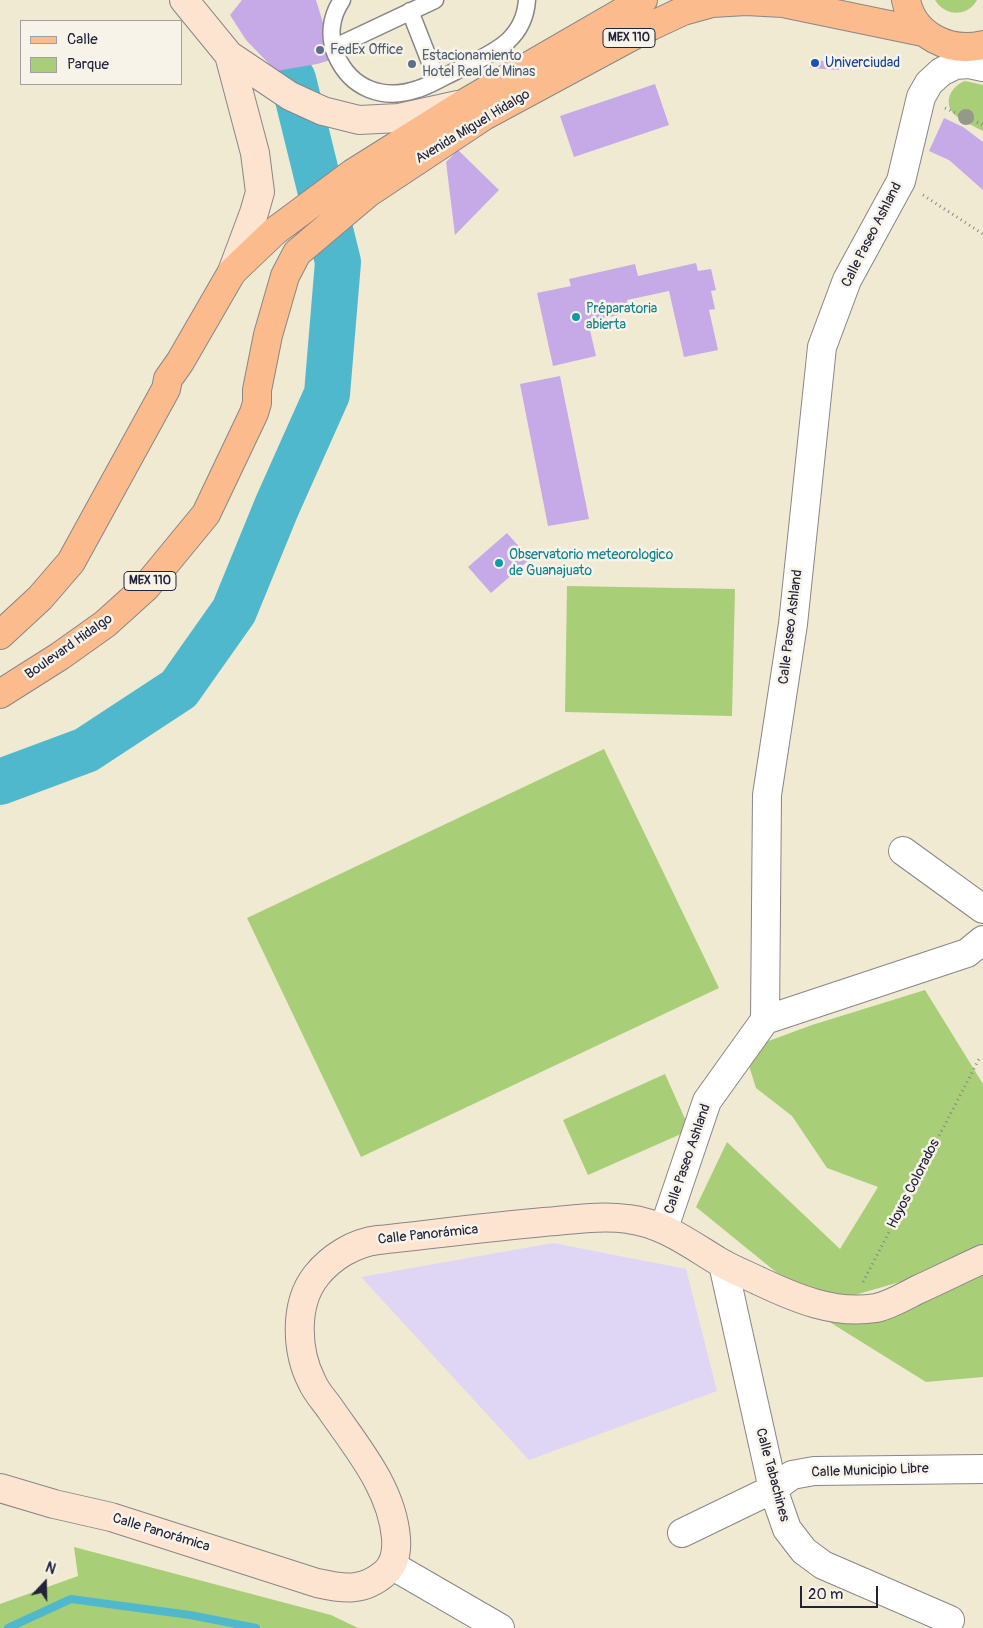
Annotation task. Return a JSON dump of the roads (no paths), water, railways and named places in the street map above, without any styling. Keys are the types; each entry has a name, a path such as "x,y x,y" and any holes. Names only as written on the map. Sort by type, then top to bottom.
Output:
{"main road":[{"name":"Avenida Miguel Hidalgo","path":"360,183 463,104 643,0"},
{"name":"MEX 110","path":"906,0 913,18 923,32 942,44 980,53"},
{"name":"Avenida Miguel Hidalgo","path":"360,183 651,26 683,11 712,3 746,1 783,3 923,32"},
{"name":"MEX 110","path":"0,635 40,598 71,562 166,389 168,379 180,362 232,272 275,232 360,183"},
{"name":"Boulevard Hidalgo","path":"0,694 60,656 105,624 146,586 206,514 254,413 268,335 285,276 298,253 360,183"}],"street":[{"path":"184,0 229,55 290,96 323,111 359,120 399,118 463,104"},
{"name":"Calle Paseo Ashland","path":"664,1228 708,1101 765,1020 767,795 793,624 822,347 847,280 900,181 921,97 929,82 941,72 955,65 969,64 980,53"},
{"path":"229,55 254,153 260,192 232,272"},
{"path":"903,851 983,909"},
{"path":"765,1020 967,953 983,940"},
{"name":"Calle Panorámica","path":"0,1488 54,1504 110,1517 317,1582 338,1587 361,1587 377,1580 393,1566 397,1545 395,1524 384,1492 367,1462 312,1382 302,1354 300,1326 303,1302 310,1284 322,1268 342,1253 367,1241 600,1217 630,1219 664,1228 723,1264 778,1290 817,1306 849,1309 878,1308 983,1259"},
{"name":"Calle Tabachines","path":"723,1264 774,1489 787,1529 804,1551 823,1565 950,1620"},
{"name":"Calle Municipio Libre","path":"682,1533 774,1489 792,1475 814,1471 983,1469"},
{"path":"393,1566 500,1628"}],"lane":[{"path":"342,0 336,9 331,28 333,48 341,66 354,81 376,92 387,94 400,94 419,89 508,42 520,28 526,11 527,0"},
{"path":"333,48 434,0"},
{"path":"410,11 436,80"}],"waterway":[{"path":"0,782 86,750 179,689 234,611 277,506 327,394 338,262 293,79"},
{"path":"8,1628 71,1599 190,1615 256,1628"}],"place":[{"name":"FedEx Office","path":"320,50"},
{"name":"Univerciudad","path":"815,63"},
{"name":"Estacionamiento Hotel Real de Minas","path":"412,64"},
{"name":"Préparatoria abierta","path":"576,317"},
{"name":"Observatorio meteorologico de Guanajuato","path":"499,563"}]}
